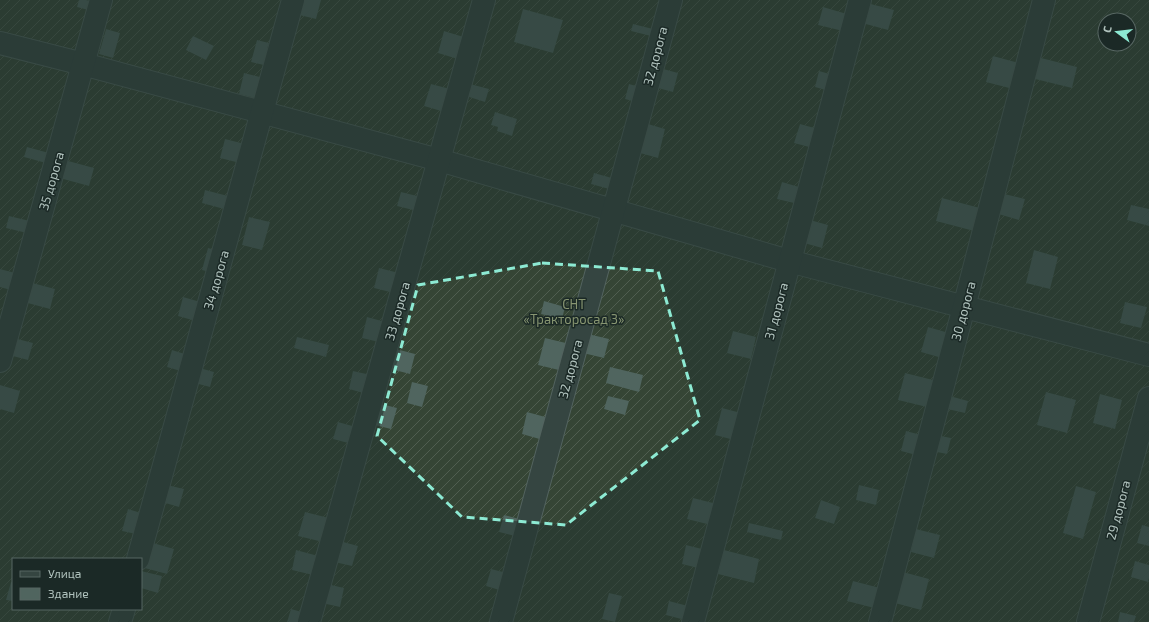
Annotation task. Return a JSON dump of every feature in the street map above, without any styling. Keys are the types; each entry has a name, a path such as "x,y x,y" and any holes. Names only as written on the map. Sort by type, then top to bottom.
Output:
{"street":[{"name":"35 дорога","path":"0,361 101,0"},
{"name":"34 дорога","path":"138,558 293,0"},
{"name":"33 дорога","path":"309,622 484,0"},
{"name":"32 дорога","path":"501,622 671,0"},
{"name":"31 дорога","path":"693,622 860,0"},
{"name":"30 дорога","path":"880,622 1044,0"},
{"path":"0,43 439,160 789,261 1149,355"},
{"name":"29 дорога","path":"1088,622 1149,398"},
{"path":"120,622 124,610"}],"highlighted area":[{"path":"542,263 658,271 700,420 566,525 462,517 377,436 418,285"}],"green space":[{"name":"СНТ «Тракторосад 3»","path":"0,0 1149,0 1149,622 0,622"}],"building":[{"path":"79,0 94,2 92,11 77,7"},
{"path":"298,0 321,0 316,19 295,14"},
{"path":"867,3 894,10 888,30 862,23"},
{"path":"823,7 847,14 843,31 818,25"},
{"path":"523,9 563,20 553,53 514,42"},
{"path":"633,24 657,30 655,37 631,31"},
{"path":"106,29 120,33 113,58 99,54"},
{"path":"444,31 467,38 461,60 438,53"},
{"path":"193,36 214,46 206,60 186,50"},
{"path":"257,40 269,43 267,49 272,50 268,66 251,62"},
{"path":"993,56 1019,63 1013,89 986,82"},
{"path":"1037,57 1077,67 1072,88 1031,78"},
{"path":"656,67 678,73 673,92 650,86"},
{"path":"819,71 833,75 829,91 815,87"},
{"path":"244,73 260,77 255,98 239,94"},
{"path":"431,84 454,90 448,113 424,106"},
{"path":"470,84 489,89 485,102 466,96"},
{"path":"629,84 640,87 636,102 625,99"},
{"path":"495,112 517,119 512,136 497,131 498,127 491,125"},
{"path":"648,124 665,129 658,158 640,153"},
{"path":"800,124 818,129 813,148 794,143"},
{"path":"225,139 245,144 240,163 220,158"},
{"path":"27,147 49,153 46,163 24,157"},
{"path":"61,159 94,168 89,186 56,177"},
{"path":"594,173 612,178 609,189 591,184"},
{"path":"782,182 799,187 794,203 777,199"},
{"path":"205,190 228,196 224,209 202,203"},
{"path":"401,192 421,197 417,211 397,206"},
{"path":"1000,193 1025,199 1019,220 995,213"},
{"path":"942,198 980,208 974,231 936,221"},
{"path":"1131,205 1149,209 1149,226 1127,220"},
{"path":"9,216 30,221 27,233 6,228"},
{"path":"249,217 270,222 262,250 242,245"},
{"path":"810,220 828,225 822,248 804,243"},
{"path":"208,248 219,251 213,273 202,270"},
{"path":"1034,250 1058,257 1050,289 1026,283"},
{"path":"379,268 399,273 394,293 374,288"},
{"path":"0,269 19,274 14,291 0,287"},
{"path":"25,281 55,289 50,309 20,301"},
{"path":"183,297 204,303 199,322 178,316"},
{"path":"544,301 565,307 562,319 541,314"},
{"path":"1125,302 1147,307 1141,328 1120,323"},
{"path":"367,317 389,323 383,343 362,338"},
{"path":"928,327 949,333 942,358 921,352"},
{"path":"733,331 756,337 751,359 727,353"},
{"path":"588,334 609,339 604,358 583,353"},
{"path":"10,337 33,343 28,360 5,354"},
{"path":"297,337 329,345 326,357 294,348"},
{"path":"545,338 570,344 563,371 538,365"},
{"path":"396,349 415,354 410,374 391,369"},
{"path":"172,350 188,355 184,372 167,367"},
{"path":"196,367 214,372 210,387 191,382"},
{"path":"610,367 643,375 639,392 606,383"},
{"path":"353,371 371,375 367,394 349,389"},
{"path":"905,373 937,381 931,408 898,400"},
{"path":"412,382 428,386 422,407 407,403"},
{"path":"0,385 20,391 14,413 0,409"},
{"path":"1046,392 1076,400 1067,433 1037,425"},
{"path":"1100,394 1122,400 1115,429 1093,423"},
{"path":"946,395 968,401 965,413 943,408"},
{"path":"608,396 629,401 625,415 604,409"},
{"path":"381,404 397,408 391,429 375,425"},
{"path":"722,408 745,414 738,441 715,435"},
{"path":"527,412 549,418 543,440 522,434"},
{"path":"338,422 356,427 352,444 333,439"},
{"path":"906,431 925,436 920,456 901,451"},
{"path":"941,436 951,438 947,454 937,452"},
{"path":"167,485 184,489 179,507 162,502"},
{"path":"859,485 879,490 876,505 856,500"},
{"path":"1076,486 1096,492 1083,539 1063,533"},
{"path":"693,498 717,504 711,525 687,519"},
{"path":"821,500 840,507 834,524 815,518"},
{"path":"128,509 141,513 136,534 122,531"},
{"path":"305,512 329,518 323,542 298,536"},
{"path":"504,515 523,520 519,537 499,532"},
{"path":"749,523 783,531 781,540 747,532"},
{"path":"1142,525 1149,527 1149,546 1137,543"},
{"path":"916,529 940,535 934,558 911,552"},
{"path":"336,540 358,546 352,566 330,561"},
{"path":"146,541 174,549 167,574 142,567"},
{"path":"686,545 706,550 702,569 682,564"},
{"path":"296,550 322,557 317,576 292,570"},
{"path":"724,550 759,559 754,583 718,574"},
{"path":"1135,561 1149,565 1148,582 1131,577"},
{"path":"491,569 511,574 506,592 486,586"},
{"path":"142,571 162,576 158,593 142,588"},
{"path":"903,572 929,579 921,610 895,603"},
{"path":"853,581 884,589 878,609 847,601"},
{"path":"11,582 12,601 6,600"},
{"path":"327,584 344,588 340,607 322,603"},
{"path":"609,593 622,596 615,622 602,619"},
{"path":"669,601 688,606 685,620 666,615"},
{"path":"291,609 309,614 307,622 287,622"},
{"path":"1120,612 1136,616 1134,622 1118,622"}]}
